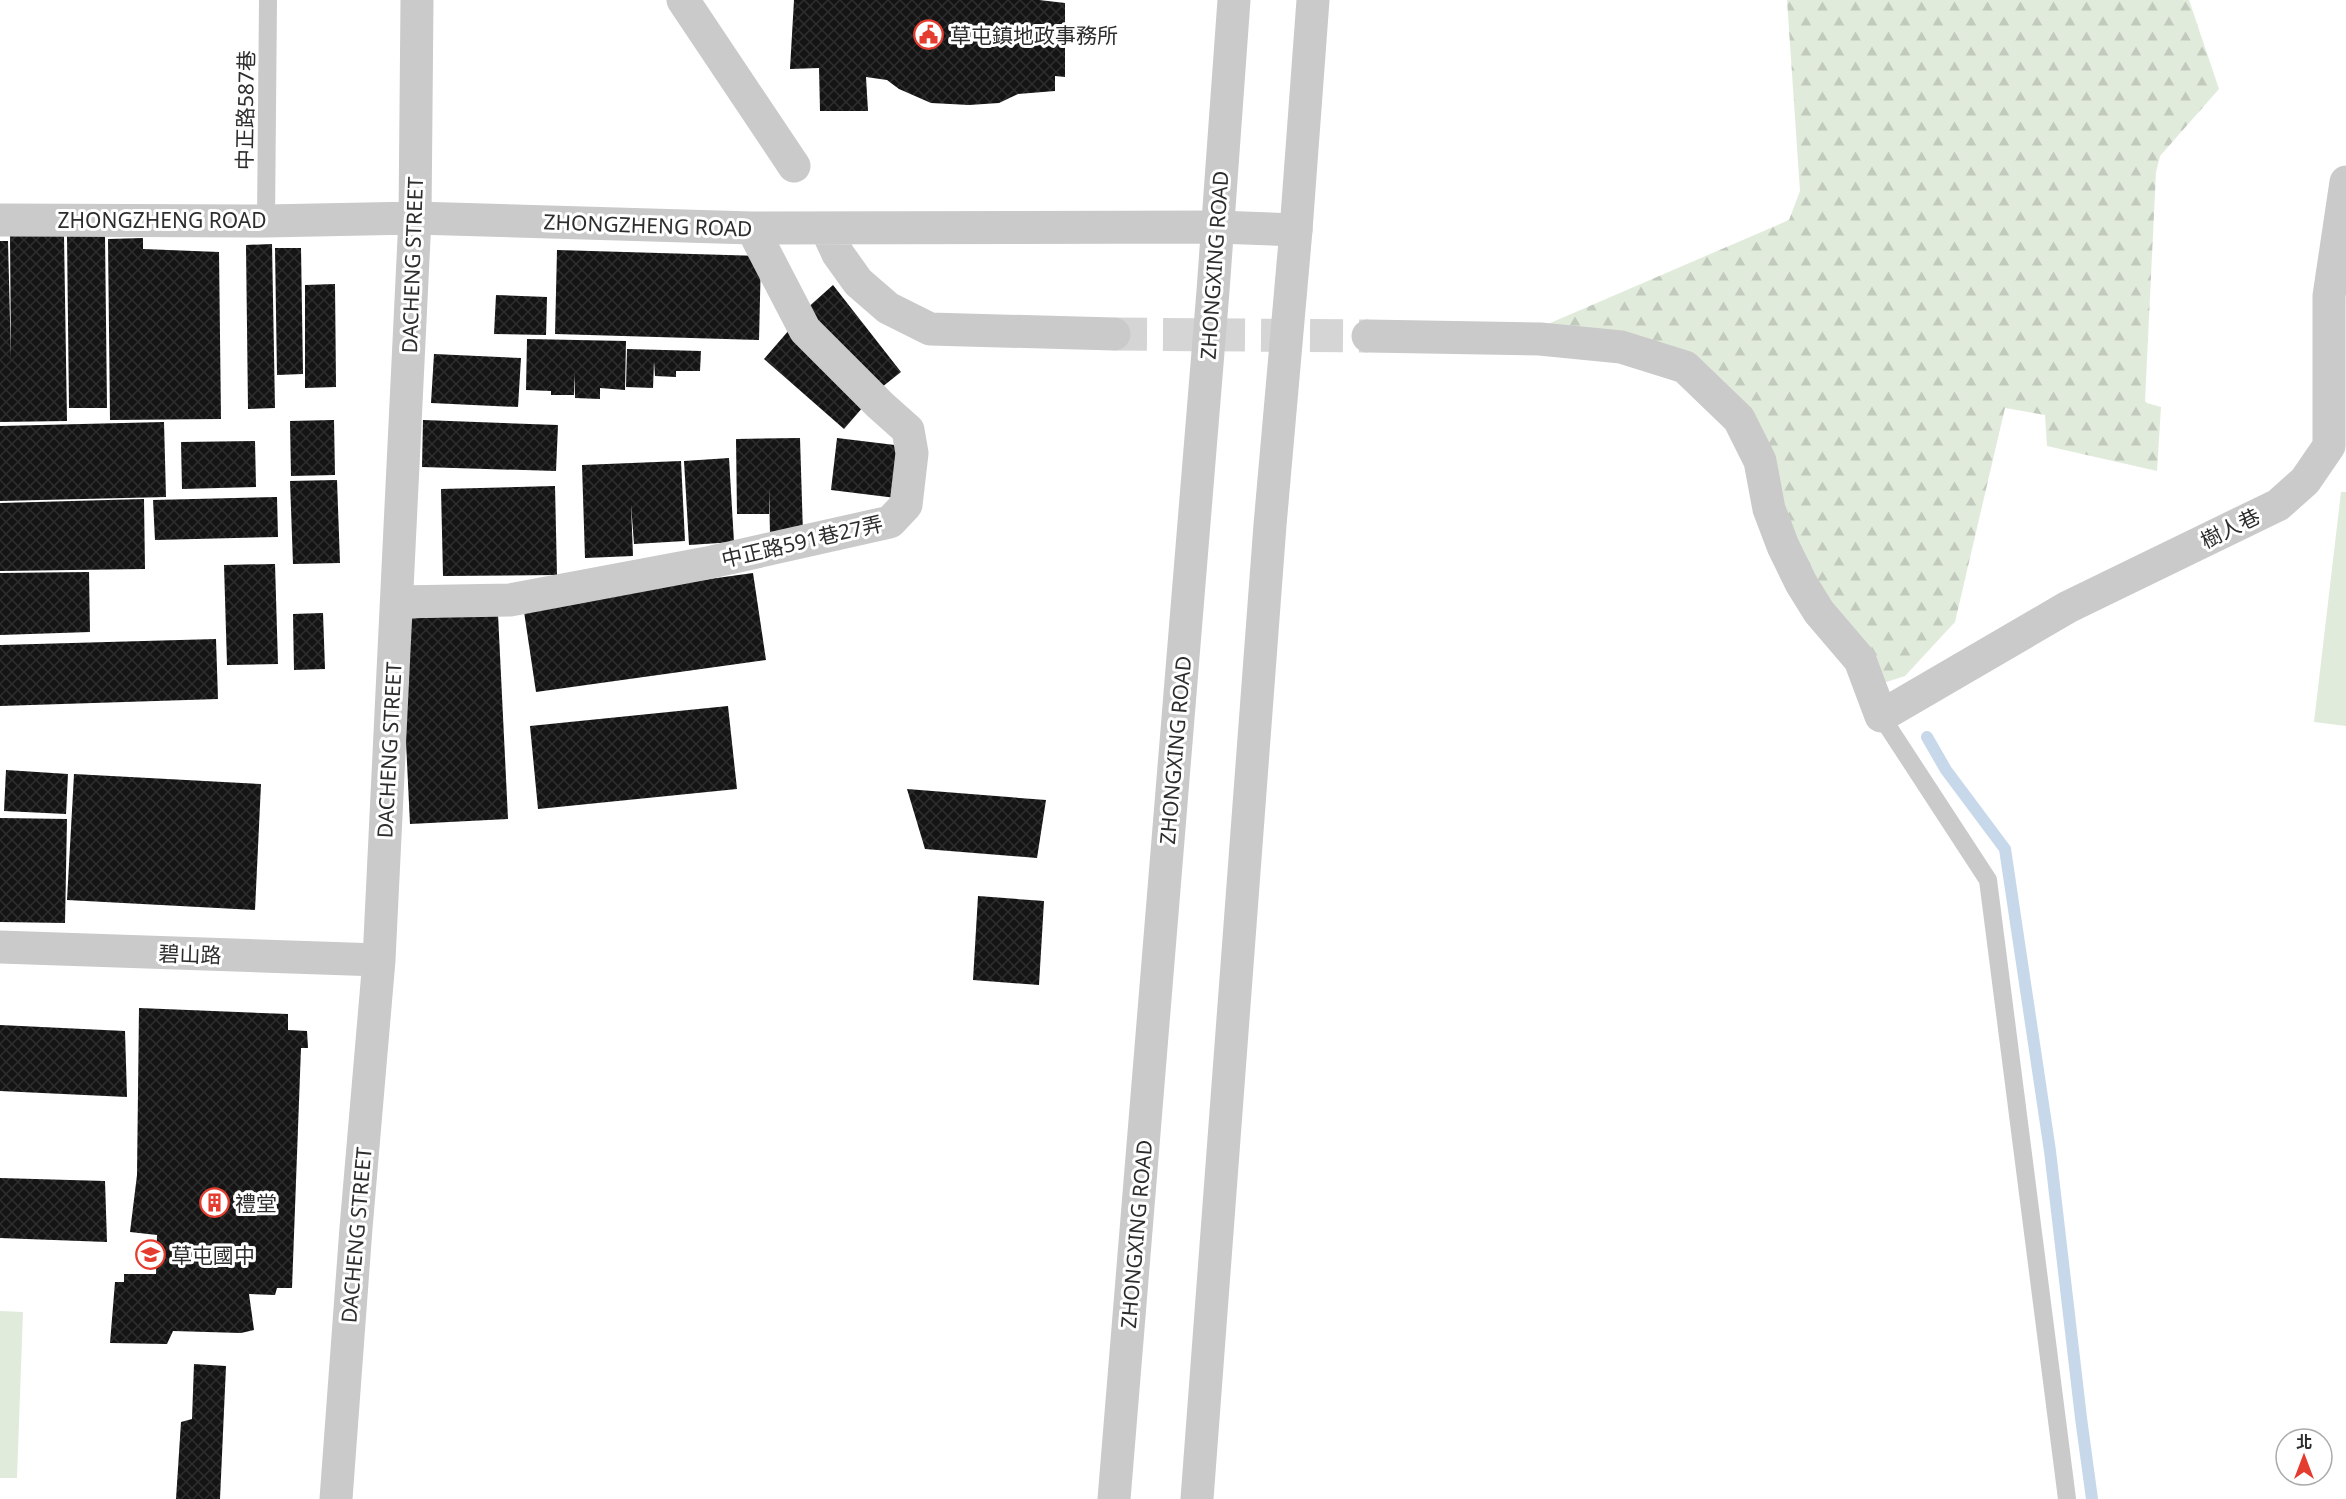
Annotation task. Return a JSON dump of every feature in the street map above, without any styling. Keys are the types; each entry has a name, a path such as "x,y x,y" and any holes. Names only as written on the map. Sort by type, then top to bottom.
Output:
{"street":[{"name":"DACHENG STREET","path":"336,1499 356,1228 380,960 415,218 417,0"},
{"path":"683,0 794,166"},
{"name":"ZHONGXING ROAD","path":"1114,1499 1234,0"},
{"path":"1197,1499 1273,490 1313,0"},
{"name":"樹人巷","path":"1881,716 2068,607 2278,505 2306,481 2329,446 2337,409 2338,297 2346,182"},
{"name":"ZHONGZHENG ROAD","path":"0,220 266,221 415,218 752,228 1217,227 1296,230"},
{"name":"中正路591巷27弄","path":"397,602 510,600 707,563 890,522 906,505 912,453 908,430 805,330 752,228"},
{"path":"826,228 838,254 858,282 888,308 930,329 1114,334"},
{"path":"1368,336 1540,339 1622,347 1685,367 1739,419 1760,461 1769,508 1783,546 1801,583 1819,612 1860,660 1881,716"},
{"name":"碧山路","path":"0,947 380,960"}],"lane":[{"name":"中正路587巷","path":"266,221 268,0"},
{"path":"1881,716 1988,880 2067,1499"}],"green space":[{"path":"1787,0 2189,0 2219,89 2160,156 2156,172 2145,401 2161,407 2157,471 2047,446 2045,415 2005,408 1955,622 1905,676 1877,685 1702,384 1534,330 1789,220 1800,191"},
{"path":"2341,492 2346,492 2346,726 2314,722"},
{"path":"0,1311 23,1312 17,1478 0,1478"}],"building":[{"name":"草屯鎮地政事務所","path":"794,0 1039,0 1065,3 1065,77 1055,76 1055,91 1018,94 999,103 969,105 931,103 899,89 887,80 866,77 868,111 820,111 819,68 790,69"},
{"path":"64,235 67,421 0,422 0,241 8,241 11,360 10,236"},
{"path":"67,235 105,235 107,408 69,408"},
{"path":"143,238 143,249 219,252 221,419 110,420 108,239"},
{"path":"272,244 275,408 248,409 246,245"},
{"path":"275,248 301,248 303,374 277,375"},
{"path":"557,250 761,256 759,340 555,334"},
{"path":"335,284 336,387 305,388 305,285"},
{"path":"833,285 901,372 877,391 805,310"},
{"path":"496,295 547,297 546,335 494,334"},
{"path":"790,329 870,399 844,429 764,359"},
{"path":"527,339 626,341 625,390 600,388 600,399 575,398 575,373 574,395 551,395 551,391 526,390"},
{"path":"627,349 701,351 700,371 676,371 676,377 655,376 654,361 653,388 626,387"},
{"path":"434,354 521,358 518,407 431,403"},
{"path":"334,420 335,475 291,476 290,421"},
{"path":"423,420 558,425 556,471 422,467"},
{"path":"164,422 166,497 0,501 0,426"},
{"path":"800,438 803,534 770,534 769,487 769,514 737,514 736,439"},
{"path":"837,438 903,446 896,498 831,490"},
{"path":"255,441 256,487 182,489 181,442"},
{"path":"729,458 734,542 689,545 684,461"},
{"path":"681,461 685,541 634,544 631,504 633,556 585,558 582,465"},
{"path":"337,480 340,563 293,564 290,481"},
{"path":"555,486 557,575 443,576 441,489"},
{"path":"277,497 278,537 155,540 153,500"},
{"path":"144,499 145,569 0,571 0,503"},
{"path":"275,564 278,664 227,665 224,565"},
{"path":"89,572 90,632 0,635 0,573"},
{"path":"753,573 766,660 536,692 523,605"},
{"path":"323,613 325,669 294,670 293,614"},
{"path":"498,614 508,819 410,824 400,619"},
{"path":"216,639 218,699 0,706 0,645"},
{"path":"728,706 737,789 538,809 530,726"},
{"path":"6,770 68,774 66,814 4,811"},
{"path":"74,774 261,784 255,910 67,900"},
{"path":"907,789 1046,800 1037,858 925,849"},
{"path":"0,818 67,819 65,923 0,922"},
{"path":"978,896 1044,901 1039,985 973,980"},
{"name":"禮堂","path":"139,1008 288,1014 288,1030 307,1031 308,1048 301,1048 292,1288 277,1288 275,1295 249,1294 254,1330 241,1333 173,1331 167,1344 110,1343 115,1282 124,1282 124,1274 156,1274 157,1235 130,1232 137,1175"},
{"path":"0,1025 125,1031 127,1097 0,1091"},
{"path":"0,1178 105,1181 107,1242 0,1238"},
{"path":"194,1364 226,1366 220,1499 176,1499 181,1422 192,1419"}],"waterway":[{"path":"1927,737 1946,770 2005,849 2050,1151 2092,1499"}],"tunnel":[{"path":"1114,334 1368,336"}],"place":[{"name":"草屯鎮地政事務所","path":"929,35"},
{"name":"禮堂","path":"214,1203"},
{"name":"草屯國中","path":"150,1255"}]}
